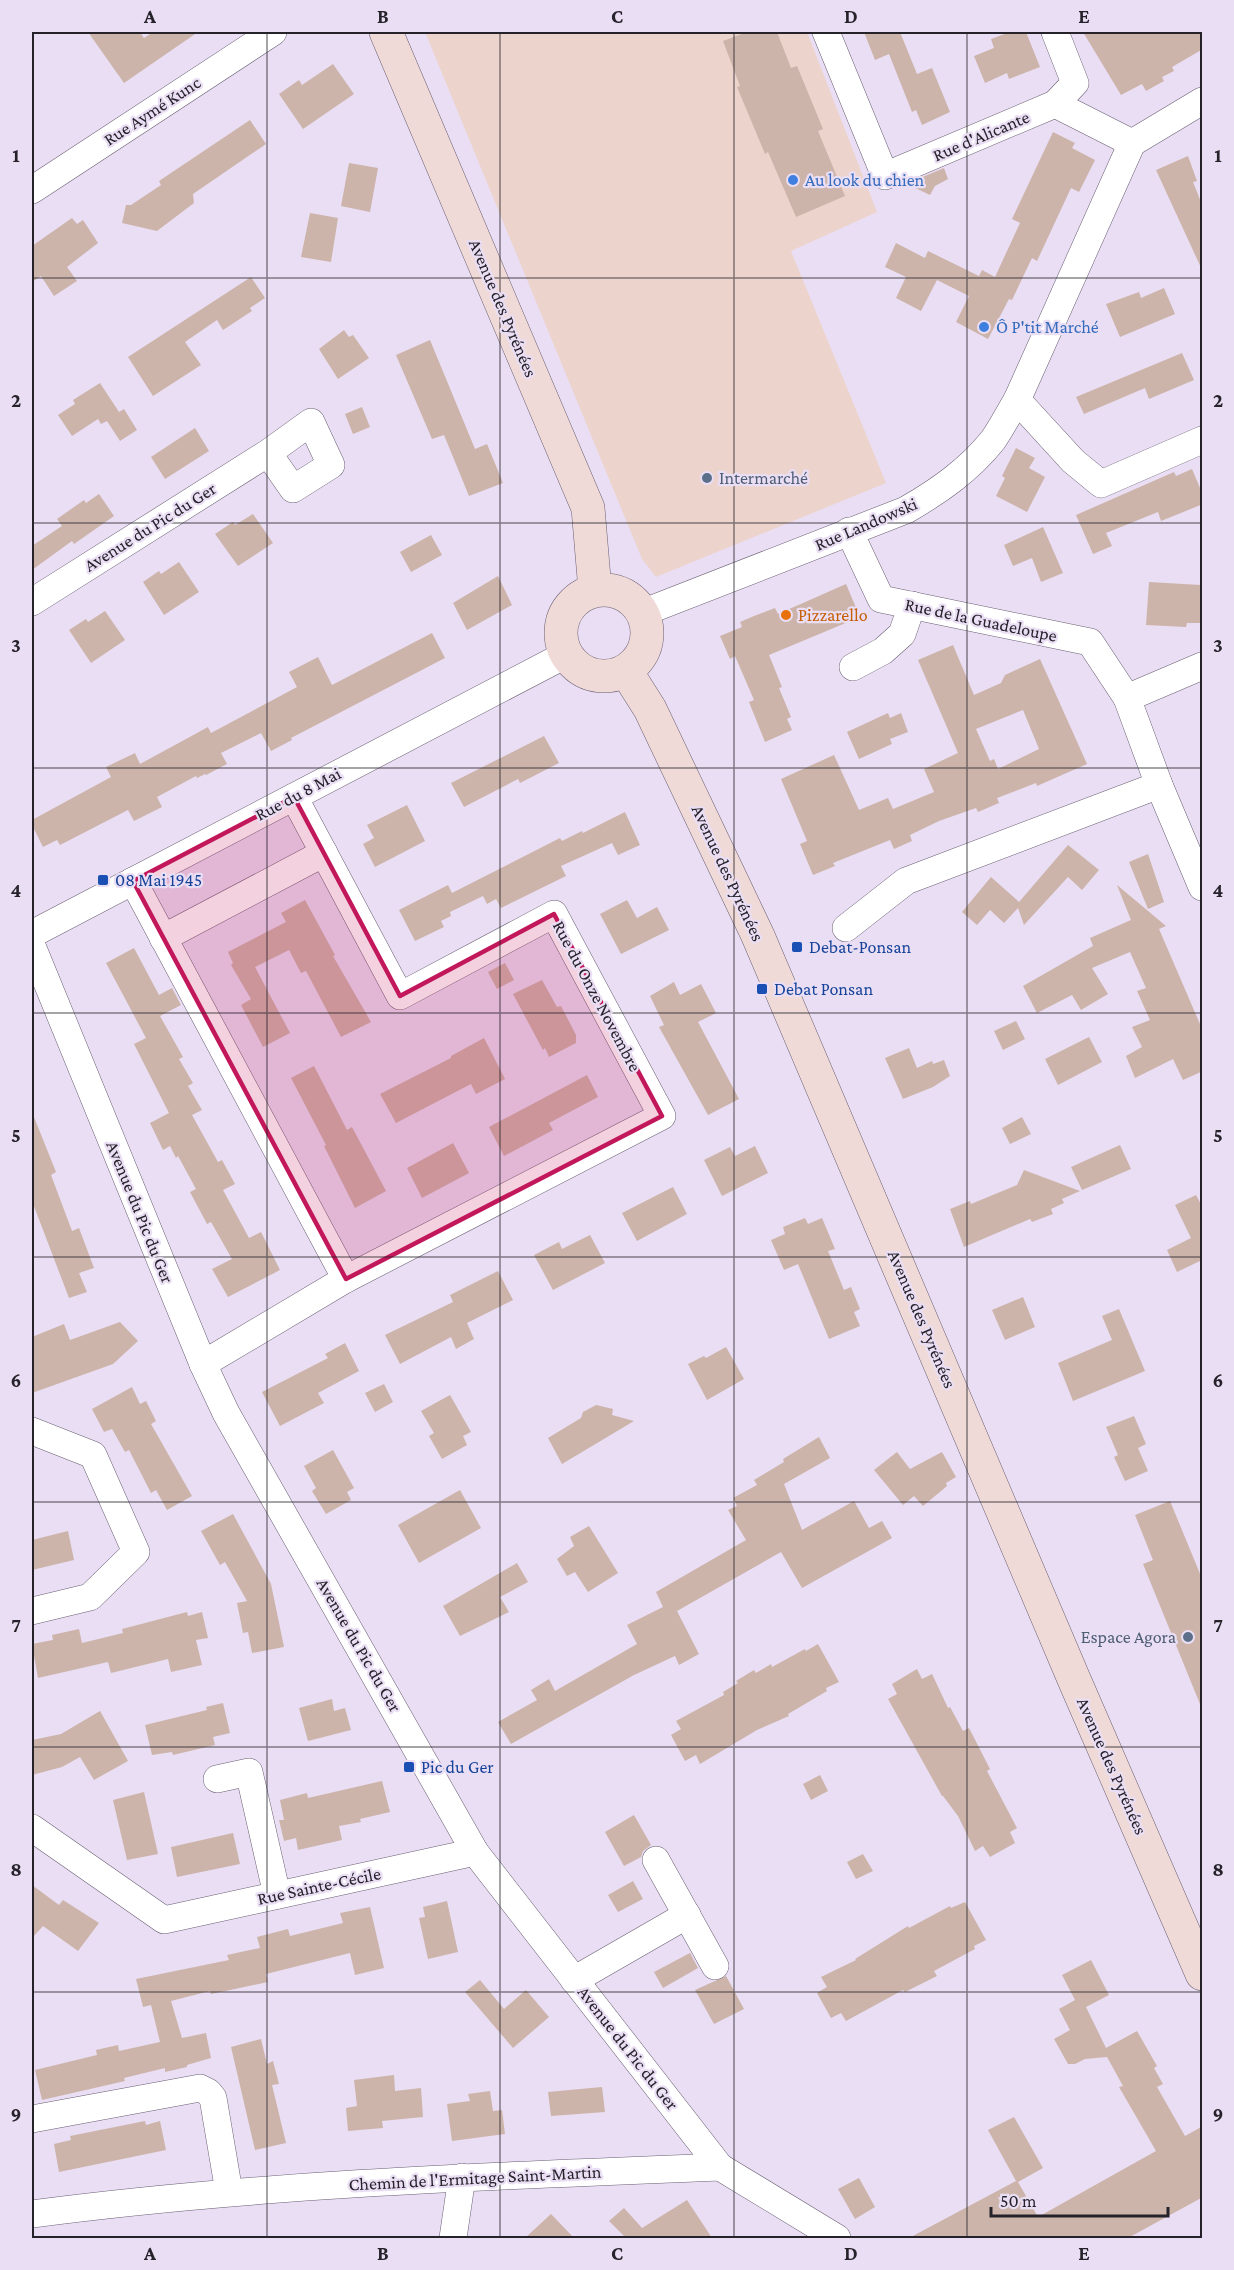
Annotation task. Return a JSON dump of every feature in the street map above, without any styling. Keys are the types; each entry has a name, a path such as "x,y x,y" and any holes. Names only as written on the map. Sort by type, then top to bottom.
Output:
{"main road":[{"name":"Avenue des Pyrénées","path":"386,32 588,508 595,590"},
{"path":"595,590 609,590 622,594 634,602 642,613 647,629 646,645 639,660 626,671 606,677 586,674 574,666 565,655 560,642 560,628 571,604 582,595 595,590"},
{"name":"Avenue des Pyrénées","path":"626,671 650,709 758,936 1073,1677 1203,1974"}],"street":[{"name":"Rue Aymé Kunc","path":"32,190 273,32"},
{"name":"Rue d'Alicante","path":"826,32 885,176 1055,104"},
{"path":"1055,32 1076,83 1055,104 1132,143 1203,101"},
{"name":"Rue Landowski","path":"642,613 906,510 939,491 967,468 993,439 1017,400 1132,143"},
{"path":"1017,400 1073,461 1101,484 1203,440"},
{"name":"Avenue du Pic du Ger","path":"32,602 268,453"},
{"name":"Rue de la Guadeloupe","path":"849,531 881,599 1090,642 1127,698 1159,785 1203,887"},
{"path":"853,667 883,651 902,634 912,605"},
{"name":"Rue du 8 Mai","path":"32,934 565,655"},
{"path":"1127,698 1203,666"},
{"path":"846,928 906,881 1159,785"},
{"name":"Rue du Onze Novembre","path":"203,1364 346,1279 662,1116 554,914 400,996 294,797"},
{"path":"163,938 324,853"},
{"path":"133,881 346,1279"},
{"name":"Avenue du Pic du Ger","path":"32,946 203,1364 226,1413 475,1852 720,2167 837,2238"},
{"path":"32,1431 93,1455 136,1552 90,1597 32,1611"},
{"path":"217,1779 249,1772 277,1895"},
{"name":"Rue Sainte-Cécile","path":"32,1828 164,1920 475,1852"},
{"path":"656,1860 715,1966"},
{"path":"574,1980 687,1915"},
{"path":"32,2119 200,2088 213,2098 230,2192"},
{"name":"Chemin de l'Ermitage Saint-Martin","path":"32,2214 230,2192 462,2177 720,2167"},
{"path":"453,2238 462,2177"}],"highlighted area":[{"path":"294,797 400,996 554,914 662,1116 346,1279 133,881"}],"shaded area":[{"path":"425,32 807,32 877,212 791,251 886,483 656,577 642,559"}],"building":[{"path":"88,32 140,32 144,38 153,32 198,32 124,83"},
{"path":"747,32 777,32 791,68 797,66 823,129 818,131 845,196 796,217 768,152 765,154 737,87 740,86 723,41"},
{"path":"864,32 900,32 917,74 932,68 950,112 922,125 916,110 912,112 889,54 875,60"},
{"path":"1010,32 1026,32 1040,67 1009,79 1007,73 985,83 974,56 994,48 991,39"},
{"path":"1083,32 1203,32 1203,49 1172,67 1174,71 1162,77 1164,81 1146,91 1142,84 1121,95"},
{"path":"333,64 354,94 303,129 279,94 299,80 302,85"},
{"path":"250,120 266,144 193,194 194,203 157,231 122,223 126,205 131,205 161,185 159,181"},
{"path":"1053,132 1075,143 1072,148 1095,160 1079,192 1071,188 1037,261 1032,258 1012,300 1009,299 988,339 956,322 969,296 937,280 921,311 896,298 906,277 885,267 896,243 925,258 928,251 979,276 982,270 995,277 1020,223 1012,219"},
{"path":"1188,156 1197,181 1193,182 1203,207 1203,272 1156,170"},
{"path":"349,163 378,168 370,212 341,206"},
{"path":"944,168 948,179 935,186 930,195 911,186 913,181"},
{"path":"310,213 338,218 331,262 301,257"},
{"path":"72,218 77,224 83,220 98,243 67,267 77,281 54,296 41,276 32,282 32,246"},
{"path":"251,277 265,298 250,308 252,311 223,330 217,320 185,342 201,365 153,396 128,357"},
{"path":"1164,288 1175,314 1120,337 1106,304 1139,292 1141,298"},
{"path":"344,330 349,337 353,335 369,358 338,379 319,349"},
{"path":"430,340 475,449 487,444 503,483 469,496 444,435 432,439 396,355"},
{"path":"1182,353 1194,380 1149,399 1145,388 1084,414 1076,397"},
{"path":"100,383 119,412 124,409 137,430 120,441 107,421 101,424 98,419 72,436 58,415 75,404 73,400"},
{"path":"362,407 370,427 353,434 345,414"},
{"path":"195,428 209,451 165,479 151,457"},
{"path":"1016,448 1035,458 1029,468 1045,477 1027,512 996,496 1005,478 1002,476"},
{"path":"1192,469 1203,495 1203,504 1161,521 1158,512 1106,533 1112,546 1093,554 1076,515 1174,472 1176,476"},
{"path":"99,494 114,516 74,544 72,541 32,570 32,546 62,526 57,519 84,500 86,503"},
{"path":"253,514 273,543 238,566 215,534 233,522 235,525"},
{"path":"1043,527 1063,573 1041,582 1032,558 1013,566 1004,545"},
{"path":"431,535 442,555 411,572 400,552"},
{"path":"179,562 199,592 164,615 143,582 159,571 161,574"},
{"path":"498,576 512,605 467,630 453,603"},
{"path":"1149,582 1201,585 1200,623 1187,623 1186,627 1146,625"},
{"path":"846,584 860,617 769,655 782,687 779,688 791,717 787,719 792,730 765,742 749,702 754,700 735,656 730,659 720,636 742,627 740,622 754,616 775,608 778,614"},
{"path":"105,611 125,640 91,663 69,630"},
{"path":"432,633 445,658 291,738 292,740 271,751 261,733 221,753 227,764 206,775 197,778 196,776 157,797 162,807 134,821 128,810 60,845 57,840 43,847 32,825 32,820 111,777 106,767 135,753 140,764 208,727 211,733 297,687 289,672 318,657 332,685"},
{"path":"953,645 974,695 1001,683 1005,675 1040,659 1087,764 1037,786 1036,783 997,798 999,803 978,812 976,808 939,821 910,835 912,841 894,849 890,840 833,863 835,866 813,875 800,844 807,841 781,779 834,755 859,810 888,798 893,809 934,792 924,769 958,753 918,660","holes":["1023,710 1039,749 998,769 994,759 990,761 976,729"]},
{"path":"888,713 890,718 901,713 908,732 890,739 892,744 859,759 847,732"},
{"path":"544,736 559,763 520,783 518,779 464,807 451,783"},
{"path":"407,805 425,841 375,867 363,844 374,838 367,825"},
{"path":"625,812 640,845 618,855 612,843 561,866 566,876 501,908 496,899 487,904 483,896 450,912 451,916 441,921 444,927 415,941 399,910 448,885 452,893 560,838 562,841 582,831 583,833"},
{"path":"1068,845 1099,870 1082,890 1068,877 1024,925 1018,908 1004,923 990,910 977,925 962,912 991,877 1019,902"},
{"path":"1148,854 1164,902 1148,909 1129,862"},
{"path":"1117,885 1166,926 1159,929 1203,1031 1203,1071 1183,1080 1173,1059 1135,1078 1126,1056 1142,1047 1132,1027 1150,1020 1137,991 1146,988 1130,952 1092,968 1108,994 1081,1010 1072,995 1037,1013 1023,986 1093,946 1090,938 1131,920"},
{"path":"305,900 335,955 333,956 371,1022 341,1037 306,971 301,973 289,950 255,967 290,1033 263,1047 241,1005 251,999 231,965 233,963 228,952 286,922 281,913"},
{"path":"627,900 637,918 657,907 669,930 621,954 600,914"},
{"path":"134,948 159,995 172,988 181,1005 160,1016 183,1057 179,1059 193,1083 188,1086 202,1110 192,1115 218,1162 222,1160 235,1184 223,1190 249,1238 261,1232 280,1270 228,1297 212,1269 232,1259 211,1222 207,1224 190,1192 196,1189 178,1156 176,1158 170,1146 163,1150 150,1123 169,1113 134,1044 146,1038 106,963"},
{"path":"505,963 514,980 497,989 488,972"},
{"path":"542,980 557,1007 561,1006 576,1035 576,1043 549,1057 513,994"},
{"path":"674,982 680,995 701,984 716,1013 698,1022 739,1099 708,1115 659,1027 664,1025 650,996"},
{"path":"1016,1021 1025,1039 1003,1050 994,1031"},
{"path":"1089,1037 1102,1062 1058,1085 1045,1059"},
{"path":"484,1038 505,1079 476,1094 471,1084 396,1123 380,1094 451,1058"},
{"path":"909,1048 917,1068 932,1061 933,1064 944,1060 950,1076 933,1087 903,1099 885,1058"},
{"path":"314,1066 347,1130 352,1127 386,1191 355,1208 324,1146 326,1145 291,1078"},
{"path":"587,1075 598,1097 549,1123 553,1130 504,1156 489,1127"},
{"path":"32,1112 56,1172 51,1175 72,1231 79,1228 94,1268 79,1273 87,1292 69,1298 32,1201"},
{"path":"1022,1117 1031,1134 1010,1144 1002,1128"},
{"path":"453,1143 469,1173 422,1198 407,1168"},
{"path":"1120,1145 1131,1169 1082,1190 1071,1167"},
{"path":"755,1146 768,1173 722,1196 704,1160 730,1147 735,1156"},
{"path":"1024,1170 1080,1191 1062,1199 1064,1203 1051,1209 1053,1214 1032,1222 1030,1219 964,1247 950,1209 970,1201 971,1204 1017,1185"},
{"path":"673,1187 687,1214 637,1241 622,1213"},
{"path":"1196,1195 1203,1208 1203,1262 1202,1260 1177,1272 1167,1250 1191,1238 1175,1205"},
{"path":"805,1218 808,1224 822,1218 835,1249 828,1251 844,1290 851,1287 860,1309 854,1312 860,1326 829,1339 798,1264 784,1270 771,1240 785,1234 783,1227"},
{"path":"590,1235 605,1263 553,1290 534,1255 559,1242 562,1249"},
{"path":"498,1271 513,1300 467,1323 474,1339 456,1349 451,1337 400,1364 385,1335 453,1302 450,1295"},
{"path":"1023,1297 1035,1327 1005,1340 992,1310"},
{"path":"1119,1309 1145,1371 1073,1401 1058,1363 1112,1340 1102,1316"},
{"path":"120,1322 138,1341 113,1364 32,1393 32,1337 64,1324 70,1340"},
{"path":"345,1343 359,1371 318,1393 324,1403 280,1426 262,1392 328,1358 325,1354"},
{"path":"726,1347 744,1379 707,1400 688,1364 704,1356 706,1358"},
{"path":"384,1384 393,1402 375,1412 365,1393"},
{"path":"132,1387 140,1404 146,1401 156,1421 151,1424 192,1496 167,1510 156,1490 151,1493 129,1450 125,1452 112,1429 104,1432 92,1409"},
{"path":"450,1395 471,1432 463,1436 467,1445 442,1459 429,1436 434,1433 421,1411"},
{"path":"596,1405 613,1409 612,1415 634,1421 562,1464 548,1438 581,1418 583,1412"},
{"path":"1134,1416 1146,1444 1138,1448 1148,1471 1125,1481 1114,1457 1118,1455 1106,1427"},
{"path":"819,1437 830,1458 784,1484 802,1530 854,1501 869,1528 882,1521 892,1538 802,1588 781,1552 677,1611 699,1654 679,1665 675,1656 634,1675 511,1744 498,1722 537,1700 531,1690 549,1679 555,1691 637,1644 627,1625 663,1607 656,1592 746,1540 728,1510 737,1506 733,1498 757,1485 754,1480"},
{"path":"333,1450 354,1488 347,1492 351,1500 326,1514 312,1491 316,1488 304,1466"},
{"path":"897,1452 910,1469 942,1452 956,1477 946,1483 947,1486 923,1506 914,1496 903,1505 874,1470"},
{"path":"460,1490 481,1528 419,1563 398,1525"},
{"name":"Espace Agora","path":"1170,1501 1203,1581 1202,1709 1143,1564 1153,1560 1135,1515"},
{"path":"233,1514 271,1584 284,1647 252,1653 248,1632 243,1633 237,1603 247,1601 225,1562 220,1565 201,1531"},
{"path":"589,1526 618,1573 588,1592 575,1572 567,1576 557,1559 574,1546 570,1537"},
{"path":"68,1531 74,1560 32,1570 32,1540"},
{"path":"517,1563 528,1582 500,1597 509,1612 460,1636 443,1606"},
{"path":"187,1612 188,1616 202,1612 208,1638 196,1640 202,1665 171,1672 168,1659 111,1673 108,1662 38,1678 32,1644 53,1640 52,1635 79,1629 82,1643 123,1633 122,1629"},
{"path":"818,1644 839,1682 826,1688 827,1691 788,1714 789,1716 757,1730 700,1764 696,1755 685,1761 671,1735 681,1729 676,1721 724,1695 723,1692 738,1683 736,1681 754,1670 756,1673 771,1664 772,1667"},
{"path":"917,1669 922,1679 932,1674 948,1708 950,1707 963,1731 969,1728 990,1769 987,1771 1017,1828 1010,1832 1015,1843 990,1857 983,1846 975,1851 958,1816 942,1796 888,1699 897,1694 892,1684"},
{"path":"332,1699 334,1711 345,1708 351,1730 308,1741 299,1708"},
{"path":"223,1703 230,1733 213,1737 215,1745 173,1755 172,1752 152,1755 145,1725 207,1710 206,1707"},
{"path":"100,1711 128,1761 94,1780 80,1757 62,1767 32,1775 32,1740 61,1734"},
{"path":"820,1775 828,1791 811,1800 803,1784"},
{"path":"382,1781 390,1812 360,1819 361,1822 339,1826 342,1840 298,1850 296,1838 284,1841 279,1820 284,1820 280,1800 307,1793 308,1798"},
{"path":"144,1792 158,1854 127,1860 113,1800"},
{"path":"634,1815 651,1845 643,1851 641,1857 624,1866 605,1832"},
{"path":"233,1833 240,1864 177,1877 171,1847"},
{"path":"863,1854 873,1871 856,1879 847,1862"},
{"path":"633,1881 643,1899 618,1912 608,1895"},
{"path":"32,1885 59,1905 63,1900 99,1923 78,1951 43,1926 32,1938"},
{"path":"447,1901 458,1952 428,1959 419,1918 425,1917 423,1907"},
{"path":"965,1902 986,1940 974,1946 975,1949 934,1971 937,1976 905,1992 903,1990 846,2021 841,2013 831,2018 817,1993 827,1987 821,1977 856,1960 908,1926 909,1928 950,1906 951,1908"},
{"path":"370,1907 384,1968 355,1975 350,1953 266,1974 268,1982 211,1994 210,1991 171,2001 182,2038 206,2033 211,2058 187,2065 187,2067 165,2072 165,2068 124,2078 125,2081 42,2100 35,2070 97,2055 96,2050 118,2045 119,2051 160,2042 151,2005 143,2007 136,1979 229,1960 227,1955 260,1948 257,1937 288,1929 290,1936 343,1923 340,1913"},
{"path":"690,1953 698,1968 663,1988 654,1972"},
{"path":"1091,1960 1109,1995 1086,2007 1106,2048 1137,2031 1157,2066 1154,2068 1163,2084 1157,2087 1185,2136 1203,2126 1203,2197 1128,2238 909,2238 1016,2181 988,2130 1014,2117 1043,2168 1018,2182 1038,2217 1156,2151 1119,2087 1123,2086 1107,2057 1085,2059 1075,2064 1068,2064 1054,2039 1070,2030 1059,2009 1075,2000 1062,1975"},
{"path":"726,1976 744,2009 714,2024 695,1990"},
{"path":"480,1980 504,2009 526,1990 549,2017 513,2048 465,1992"},
{"path":"261,2039 267,2064 273,2061 279,2084 272,2085 286,2143 255,2150 231,2047"},
{"path":"394,2075 395,2091 421,2088 423,2117 382,2121 383,2128 348,2131 346,2108 357,2106 354,2080"},
{"path":"602,2087 605,2112 551,2116 548,2092"},
{"path":"490,2091 493,2111 502,2110 505,2134 452,2141 447,2104 470,2101 468,2094"},
{"path":"145,2121 146,2125 160,2121 166,2150 59,2172 54,2144 71,2140 70,2136"},
{"path":"859,2178 875,2207 855,2219 838,2189"},
{"path":"687,2200 712,2238 626,2238 609,2221 624,2208 642,2228"},
{"path":"551,2214 574,2238 525,2238"}],"place":[{"name":"Au look du chien","path":"793,180"},
{"name":"Ô P'tit Marché","path":"984,327"},
{"name":"Intermarché","path":"707,478"},
{"name":"Pizzarello","path":"786,615"},
{"name":"08 Mai 1945","path":"103,880"},
{"name":"Debat-Ponsan","path":"797,947"},
{"name":"Debat Ponsan","path":"762,989"},
{"name":"Espace Agora","path":"1188,1637"},
{"name":"Pic du Ger","path":"409,1767"}]}
